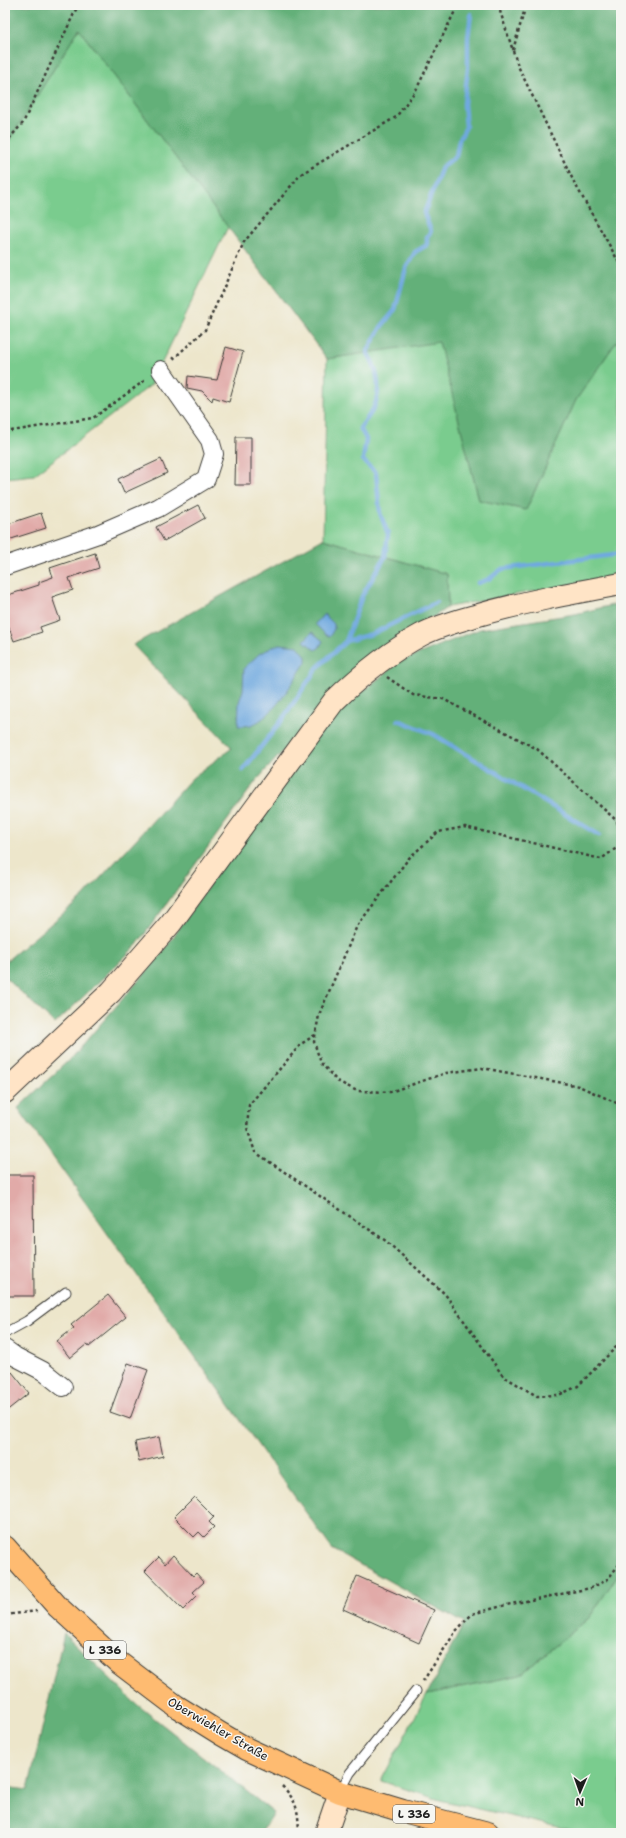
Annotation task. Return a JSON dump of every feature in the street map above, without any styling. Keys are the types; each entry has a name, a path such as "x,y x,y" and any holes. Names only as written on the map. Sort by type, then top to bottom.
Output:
{"main road":[{"path":"5,1092 111,992 171,923 334,701 356,680 421,634 457,621 515,604 621,584"},
{"name":"Oberwiehler Straße","path":"5,1547 58,1607 118,1662 176,1706 247,1749 340,1792 409,1813 488,1833"},
{"path":"326,1833 340,1792"}],"street":[{"path":"5,566 98,534 158,508 206,479 214,454 210,440 161,370"},
{"path":"5,1349 16,1357 43,1371 63,1387"}],"lane":[{"path":"5,1333 27,1321 66,1292"},
{"path":"340,1792 350,1773 416,1691"}],"path":[{"path":"5,143 23,123 78,5"},
{"path":"5,432 93,418 161,370 205,330 244,242 301,174 396,117 416,90 458,5"},
{"path":"498,5 518,66 574,182 621,266"},
{"path":"513,51 526,5"},
{"path":"376,665 388,680 414,695 443,699 538,748 617,821 621,835 618,847 602,859 465,827 438,832 409,858 357,926 319,1015 314,1042 321,1063 338,1081 357,1092 390,1092 446,1073 482,1068 579,1086 621,1105"},
{"path":"315,1034 301,1044 249,1105 247,1128 255,1152 386,1241 444,1294 503,1376 537,1396 559,1395 578,1386 621,1342"},
{"path":"416,1691 456,1631 472,1614 506,1605 591,1588 607,1580 621,1562 621,1559"},
{"path":"5,1615 26,1614 58,1607"}],"green space":[{"path":"5,5 621,5 621,335 576,400 526,510 479,500 439,342 327,359 79,29 5,147"},
{"path":"79,29 228,227 151,385 34,475 5,478 5,147"},
{"path":"621,335 621,575 448,607 447,574 323,539 327,359 439,341 479,500 526,510 576,400"},
{"path":"323,539 447,574 448,607 361,665 256,781 136,946 55,1024 5,977 5,962 83,897 192,778 232,748 133,645"},
{"path":"621,603 621,1570 589,1618 520,1675 427,1694 464,1623 332,1549 18,1108 70,1059 161,955 316,729 399,662 480,629 575,614"},
{"path":"621,1570 621,1833 584,1833 440,1800 381,1781 427,1694 520,1675 589,1618"},
{"path":"64,1633 134,1702 274,1813 261,1833 5,1833 5,1787 28,1790"}],"water":[{"path":"324,614 334,624 334,629 330,636 326,635 315,624"},
{"path":"312,632 323,641 319,648 315,650 304,641"},
{"path":"279,644 298,646 306,656 306,662 275,707 259,721 251,725 238,726 239,702 243,690 244,668 259,654"}],"building":[{"path":"226,347 243,352 229,402 213,397 212,401 202,391 187,388 188,376 217,380"},
{"path":"236,437 251,437 251,485 235,485"},
{"path":"161,459 167,473 124,493 118,479"},
{"path":"198,505 205,518 164,541 156,527"},
{"path":"41,513 46,528 5,541 5,525"},
{"path":"95,553 99,568 69,578 73,590 52,597 60,620 40,627 42,632 14,641 5,617 5,596 39,585 39,582 53,577 50,568"},
{"path":"5,1175 33,1175 34,1296 5,1296"},
{"path":"108,1295 126,1317 89,1347 87,1344 70,1358 57,1341 74,1328 71,1325"},
{"path":"128,1363 148,1370 130,1419 110,1412"},
{"path":"12,1372 29,1393 5,1412 5,1378"},
{"path":"159,1437 163,1456 139,1462 135,1442"},
{"path":"194,1497 214,1517 209,1522 214,1527 204,1537 199,1532 194,1537 174,1517"},
{"path":"173,1555 193,1576 196,1573 204,1582 193,1592 197,1596 183,1610 145,1571 159,1557 165,1564"},
{"path":"357,1576 434,1610 419,1643 343,1609"}],"waterway":[{"path":"243,770 282,720 317,668 346,641 362,596 385,557 388,534 380,513 376,473 363,460 366,439 360,428 373,410 378,393 376,371 367,352 381,327 395,310 406,268 415,252 427,245 427,237 431,231 424,213 442,167 456,156 459,140 466,127 464,104 471,14"},
{"path":"478,583 489,579 502,569 621,554"},
{"path":"346,641 372,634 437,602"},
{"path":"398,720 433,734 599,835"}]}
